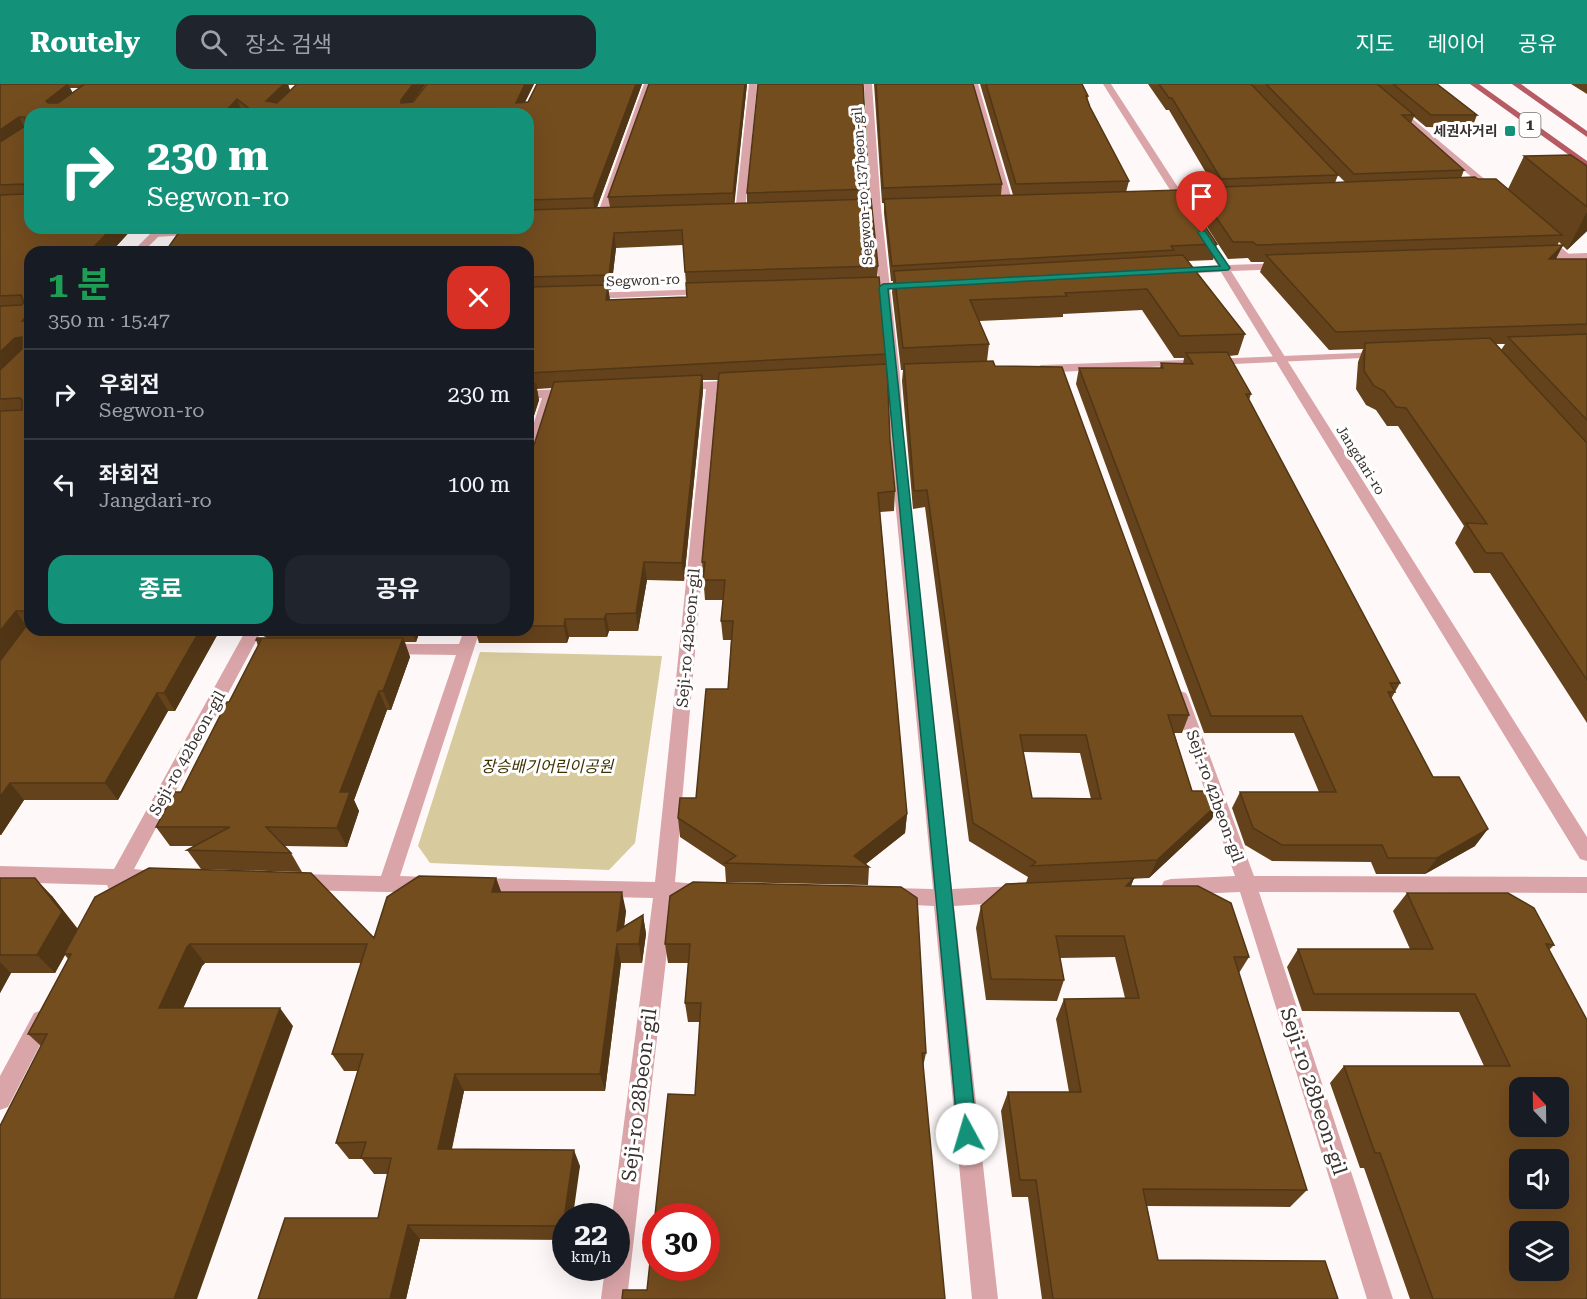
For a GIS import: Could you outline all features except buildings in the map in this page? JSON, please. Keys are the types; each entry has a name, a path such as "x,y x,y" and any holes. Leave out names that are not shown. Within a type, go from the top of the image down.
{"main road":[{"name":"1","path":"1474,84 1587,165"},
{"name":"1","path":"1516,84 1587,135"}],"street":[{"path":"613,217 596,218 648,84"},
{"path":"740,213 753,84"},
{"name":"Segwon-ro 137beon-gil","path":"868,84 883,287 894,376 898,459 985,1299"},
{"path":"975,84 1008,203"},
{"name":"Jangdari-ro","path":"1107,84 1226,268 1587,853"},
{"path":"1366,84 1495,188 1507,203"},
{"path":"1479,188 1495,188"},
{"path":"1156,198 1226,195"},
{"path":"997,203 1020,203"},
{"path":"864,208 887,207"},
{"path":"728,213 751,212"},
{"path":"1532,226 1587,275"},
{"path":"143,246 156,234"},
{"path":"1519,258 1587,256"},
{"path":"1167,272 1296,266"},
{"path":"848,288 930,284"},
{"name":"Segwon-ro","path":"575,297 717,292"},
{"path":"1028,370 1064,374 1281,359 1395,354"},
{"path":"666,387 758,383"},
{"name":"Seji-ro 42beon-gil","path":"664,891 712,385"},
{"path":"534,394 585,392"},
{"path":"534,442 550,393"},
{"name":"Seji-ro 42beon-gil","path":"120,877 252,636"},
{"path":"388,884 470,636"},
{"path":"244,649 267,649"},
{"path":"372,650 465,650"},
{"name":"Seji-ro 42beon-gil","path":"1174,682 1247,884"},
{"path":"0,874 178,878"},
{"path":"109,897 120,877"},
{"path":"283,881 722,892"},
{"name":"Seji-ro 42beon-gil","path":"1153,888 1247,884 1587,885"},
{"name":"Seji-ro 28beon-gil","path":"1247,884 1380,1299"},
{"name":"Seji-ro 28beon-gil","path":"614,1299 664,891"},
{"path":"873,896 942,898 1036,893"},
{"path":"0,1099 55,998"}],"green space":[{"name":"장승배기어린이공원","path":"480,652 662,656 635,843 609,870 430,863 418,846"}],"place":[{"name":"세권사거리","path":"1510,131"}],"route":[{"path":"967,1134 898,459 894,376 883,287 1226,268 1202,233"}]}
